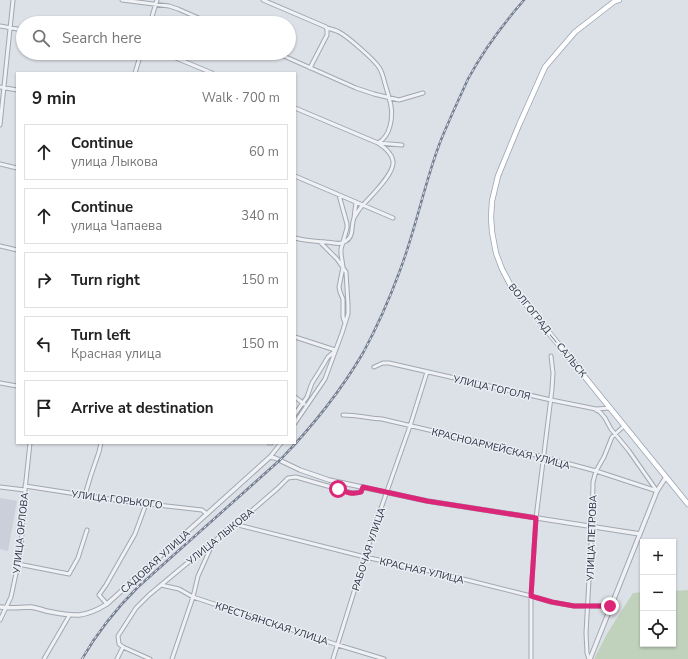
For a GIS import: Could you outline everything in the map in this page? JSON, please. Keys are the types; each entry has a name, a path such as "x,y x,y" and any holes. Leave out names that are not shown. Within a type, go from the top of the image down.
{"main road":[{"name":"ВОЛГОГРАД — САЛЬСК","path":"619,0 575,32 545,67 498,176 492,201 492,232 496,253 511,286 688,504"}],"street":[{"path":"0,125 13,0"},
{"path":"122,0 156,4 178,9 194,16"},
{"path":"152,16 157,0"},
{"path":"263,0 339,32 375,63 381,71 390,98 392,116 385,138 378,143"},
{"path":"0,26 16,29"},
{"path":"310,68 327,35 327,28"},
{"path":"134,72 139,60"},
{"path":"181,60 210,72"},
{"path":"292,60 356,88 390,98 399,100 423,93"},
{"path":"0,87 16,90"},
{"path":"296,108 378,143 390,154 393,166 386,179 363,204 353,220"},
{"path":"378,143 402,145"},
{"path":"0,164 16,168"},
{"path":"296,176 393,218"},
{"path":"339,195 347,224 342,243 341,254 343,267 339,287 343,299 343,317 345,325"},
{"path":"296,238 338,244 350,239 356,202"},
{"path":"296,422 325,379 348,314 346,272 337,259 320,242"},
{"path":"0,246 16,250"},
{"path":"296,337 335,350"},
{"path":"296,413 307,397 312,383 328,357 335,350"},
{"path":"531,659 531,596 536,518 553,382 551,356"},
{"name":"УЛИЦА ГОГОЛЯ","path":"374,367 383,363 389,363 551,400 596,409 610,408"},
{"name":"РАБОЧАЯ УЛИЦА","path":"333,659 365,556 427,372"},
{"path":"0,383 16,386"},
{"path":"296,399 307,406"},
{"path":"596,409 629,451 657,491"},
{"name":"КРАСНОАРМЕЙСКАЯ УЛИЦА","path":"343,415 382,419 544,457 596,471 657,491"},
{"name":"УЛИЦА ПЕТРОВА","path":"589,659 587,656 586,646 593,482 596,471 604,457 612,437 624,426"},
{"name":"УЛИЦА ОРЛОВА","path":"0,620 11,597 18,564 30,444"},
{"path":"85,495 101,444"},
{"name":"САДОВАЯ УЛИЦА","path":"0,607 31,607 69,616 88,614 96,611 108,604 270,457 280,444"},
{"path":"270,457 329,480 427,501 640,534"},
{"name":"УЛИЦА ЛЫКОВА","path":"123,647 119,644 118,636 136,608 148,595 213,543 288,478 296,477 352,493 361,492 363,487"},
{"path":"589,659 657,491 666,477"},
{"name":"УЛИЦА ГОРЬКОГО","path":"0,487 25,488 202,510 207,514"},
{"path":"108,604 99,595 136,534 146,504"},
{"name":"КРАСНАЯ УЛИЦА","path":"234,524 439,573 552,602 574,606 610,606"},
{"path":"18,564 69,574 78,558 87,530"},
{"path":"172,659 193,597 198,576 213,543"},
{"name":"КРЕСТЬЯНСКАЯ УЛИЦА","path":"161,585 179,589 193,597 384,659"},
{"path":"44,659 69,616"},
{"path":"117,659 123,647 150,659"}],"shaded area":[{"path":"0,498 17,501 8,551 0,549"}],"green space":[{"path":"688,590 688,659 594,659 608,632 633,593 640,592 640,647 676,647 676,591"}],"railway":[{"path":"296,443 335,396 363,353 378,323 405,258 440,144 468,79 494,38 524,0"},
{"path":"82,659 114,613 138,587 280,460 295,444"}],"route":[{"path":"338,489 356,493 361,492 363,487 427,501 536,518 531,596 574,606 610,606"}]}
